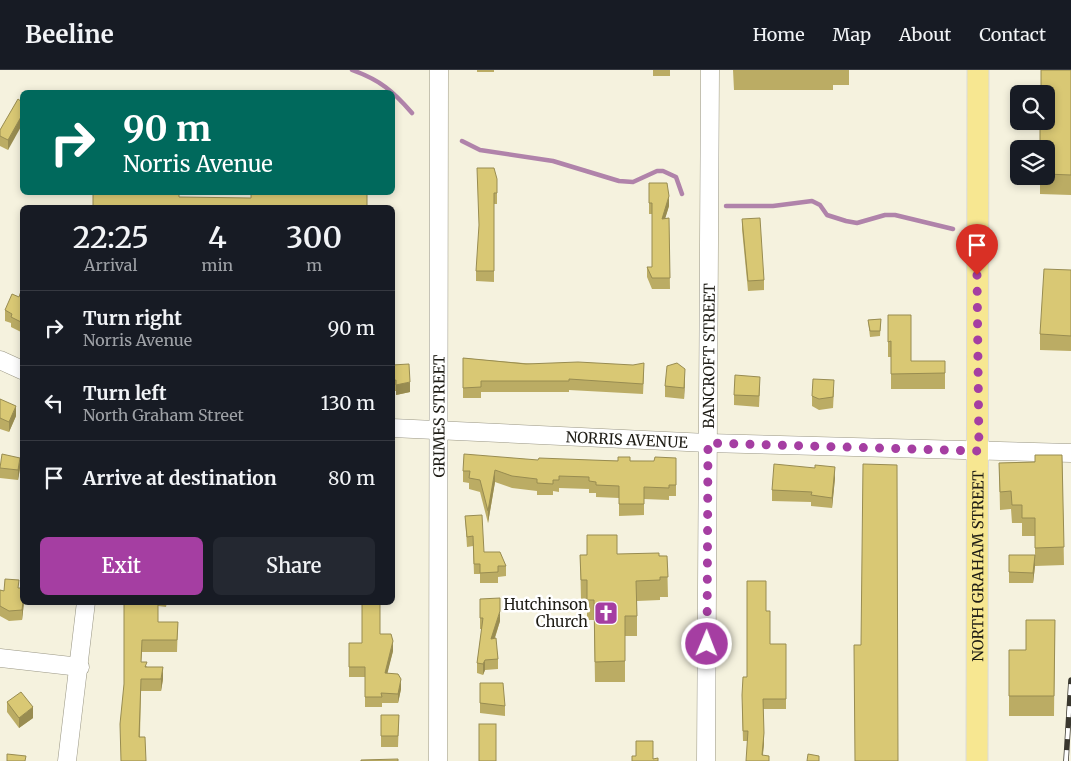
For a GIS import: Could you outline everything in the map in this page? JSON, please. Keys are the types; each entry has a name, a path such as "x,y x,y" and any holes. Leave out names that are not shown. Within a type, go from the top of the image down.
{"main road":[{"name":"NORTH GRAHAM STREET","path":"977,761 979,451 978,70"}],"street":[{"name":"GRIMES STREET","path":"438,761 439,70"},
{"name":"BANCROFT STREET","path":"706,761 710,70"},
{"path":"0,360 20,369"},
{"name":"NORRIS AVENUE","path":"395,428 708,443 1071,453"},
{"path":"68,761 86,605"},
{"path":"0,658 80,667"}],"building":[{"path":"1041,70 1071,70 1071,175 1055,174 1055,140 1040,140 1040,130 1055,130 1055,85 1041,85"},
{"path":"18,99 20,100 20,119 8,140 0,136 0,130"},
{"path":"477,168 494,168 497,179 497,193 494,193 494,271 476,271 479,225"},
{"path":"649,183 667,183 669,196 662,219 669,218 670,278 652,278 647,267 652,267 652,203 649,203"},
{"path":"93,195 179,195 179,197 251,198 251,195 367,195 367,205 93,205"},
{"path":"760,218 764,280 748,281 742,219"},
{"path":"1044,269 1071,270 1071,336 1040,334"},
{"path":"12,294 19,297 20,294 20,322 11,317 12,314 5,310"},
{"path":"888,315 911,315 911,361 945,361 945,373 891,374 891,341 888,342"},
{"path":"881,319 880,331 870,331 868,320"},
{"path":"463,358 526,364 578,362 633,365 644,363 643,384 569,379 569,381 481,381 481,387 463,388"},
{"path":"677,363 685,369 684,388 665,386 667,366"},
{"path":"409,364 410,382 396,385 395,365"},
{"path":"735,375 760,377 759,396 734,395"},
{"path":"813,379 834,380 833,397 819,399 812,396"},
{"path":"0,399 16,406 9,422 0,418"},
{"path":"2,454 20,458 18,470 0,468"},
{"path":"464,454 538,460 539,458 618,461 618,457 630,457 630,461 654,461 655,457 676,458 676,485 669,485 669,488 644,487 644,504 619,504 619,486 596,485 596,482 589,481 589,477 559,476 559,480 553,480 553,484 537,483 537,479 512,476 495,470 488,511 480,480 469,478 470,471 463,471"},
{"path":"1035,455 1062,455 1064,547 1035,548 1035,518 1022,518 1022,505 1012,505 1011,491 1000,492 999,463 1035,462"},
{"path":"774,464 815,468 815,465 835,467 832,498 811,495 812,492 772,490"},
{"path":"863,464 897,465 898,761 855,761 854,645 861,645"},
{"path":"482,515 484,552 500,552 506,566 498,566 498,572 480,573 480,564 474,564 473,536 467,537 465,516"},
{"name":"Hutchinson Church","path":"587,535 617,535 617,554 659,553 659,556 667,556 668,577 660,577 660,580 636,581 637,616 625,616 625,661 595,662 594,600 587,600 587,580 581,580 580,555 587,555"},
{"path":"1009,555 1035,555 1033,573 1009,572"},
{"path":"5,579 19,580 18,588 20,588 20,605 23,605 22,610 9,611 0,606 0,590 4,591"},
{"path":"747,581 766,581 766,611 770,611 770,644 786,644 786,699 763,699 764,733 762,755 769,756 769,761 746,761 748,731 743,731 742,695 743,677 747,677"},
{"path":"500,598 500,611 491,639 496,638 498,659 485,660 483,664 477,663 483,618 480,618 480,599"},
{"path":"124,605 158,605 158,622 178,622 177,640 142,640 141,662 147,662 145,667 163,667 161,679 141,679 139,737 145,737 146,761 121,761 120,724 124,684"},
{"path":"362,605 380,605 380,634 391,634 393,641 385,673 398,674 401,679 398,694 381,693 382,697 365,697 365,667 349,667 349,643 362,643"},
{"path":"1026,620 1055,620 1054,696 1009,696 1009,650 1026,650"},
{"path":"480,683 503,683 505,706 480,703"},
{"path":"21,692 33,707 19,718 7,702"},
{"path":"381,715 399,715 398,736 381,736"},
{"path":"479,724 496,724 496,761 479,761"},
{"path":"636,741 653,741 653,759 658,758 658,761 632,761 632,756 636,756"},
{"path":"7,754 26,756 25,761 7,761"},
{"path":"808,754 819,756 819,761 807,761"},
{"path":"398,759 398,761 361,761 361,760"}],"waterway":[{"path":"352,70 371,78 389,90"},
{"path":"395,95 412,113"},
{"path":"462,141 480,150 553,161 619,181 633,182 657,171 663,171 676,177 682,194"},
{"path":"726,206 773,206 812,201 820,205 827,215 846,221 857,223 885,215 895,215 953,229"}],"railway":[{"path":"1066,761 1071,680"}],"place":[{"name":"Hutchinson Church","path":"606,613"}],"route":[{"path":"707,644 708,443 979,451 977,275"}]}
